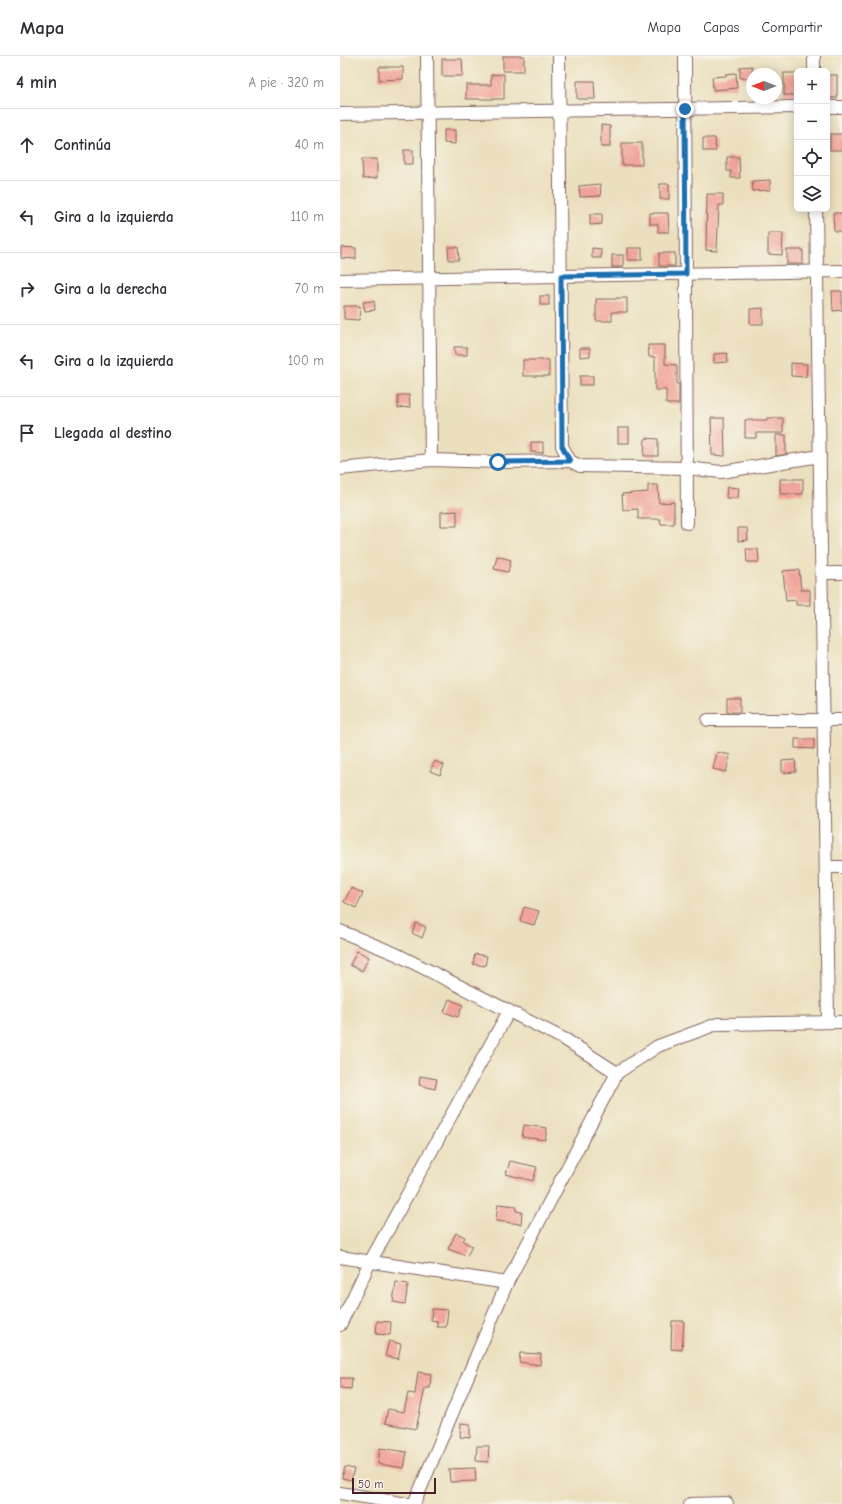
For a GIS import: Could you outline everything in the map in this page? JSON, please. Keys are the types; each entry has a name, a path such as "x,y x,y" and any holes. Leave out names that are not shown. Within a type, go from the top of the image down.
{"street":[{"path":"427,56 431,460"},
{"path":"559,56 562,446 570,461"},
{"path":"685,56 687,523"},
{"path":"814,56 814,68"},
{"path":"340,114 794,107"},
{"path":"830,107 842,107"},
{"path":"816,212 828,1022"},
{"path":"340,280 842,271"},
{"path":"340,469 431,460 498,462 570,461 580,466 687,468 721,472 820,456"},
{"path":"822,573 842,573"},
{"path":"708,720 842,720"},
{"path":"826,867 842,867"},
{"path":"340,931 396,954 566,1040 617,1072"},
{"path":"340,1325 370,1262 509,1011"},
{"path":"414,1504 507,1283 617,1072 658,1046 717,1024 842,1022"},
{"path":"340,1257 507,1283"},
{"path":"340,1493 407,1504"},
{"path":"690,1504 727,1503"}],"building":[{"path":"503,56 524,56 524,71 503,71"},
{"path":"442,59 462,59 463,76 442,76"},
{"path":"752,66 752,68 746,68 746,78 740,78 740,67"},
{"path":"379,67 403,67 403,79 379,80"},
{"path":"736,73 737,88 713,90 712,77 726,76 726,74"},
{"path":"784,73 794,73 794,95 784,95"},
{"path":"504,74 504,99 466,99 466,85 491,85 491,75"},
{"path":"830,75 837,75 837,98 830,98"},
{"path":"577,81 594,81 595,99 577,99"},
{"path":"601,125 610,126 610,147 601,147"},
{"path":"444,130 455,130 455,144 444,143"},
{"path":"830,134 842,134 842,150 830,150"},
{"path":"703,138 715,138 716,151 703,151"},
{"path":"622,143 642,143 642,165 622,165"},
{"path":"404,150 413,150 413,164 404,164"},
{"path":"727,157 739,157 740,178 731,178 731,171 727,171"},
{"path":"362,159 377,159 377,178 363,179"},
{"path":"770,180 770,190 753,191 752,181"},
{"path":"600,184 601,196 580,197 579,186"},
{"path":"660,184 669,184 669,199 660,199"},
{"path":"707,194 723,194 723,205 719,205 717,251 706,250"},
{"path":"650,213 668,213 669,232 658,232 658,224 650,224"},
{"path":"833,213 842,213 842,231 834,231"},
{"path":"590,214 602,214 602,224 590,225"},
{"path":"768,233 783,233 782,255 768,254"},
{"path":"341,247 356,248 356,259 341,258"},
{"path":"448,247 458,247 459,260 449,260"},
{"path":"592,248 601,249 601,258 592,258"},
{"path":"628,248 642,248 642,260 628,260"},
{"path":"787,250 803,250 803,264 787,264"},
{"path":"659,253 675,253 675,266 659,266"},
{"path":"612,255 623,255 623,267 612,267"},
{"path":"832,291 842,291 842,310 833,311"},
{"path":"540,296 549,296 549,305 540,305"},
{"path":"627,298 627,312 612,312 612,321 596,321 596,299"},
{"path":"374,301 375,310 365,311 363,302"},
{"path":"344,306 360,306 359,320 344,319"},
{"path":"763,308 763,324 750,324 750,309"},
{"path":"648,345 665,345 665,364 677,365 679,404 666,404 666,390 655,390 655,357 649,357"},
{"path":"454,347 467,347 467,355 455,355"},
{"path":"580,348 590,348 590,356 580,357"},
{"path":"727,353 728,362 714,363 714,354"},
{"path":"523,360 549,360 549,376 523,376"},
{"path":"791,363 807,364 806,377 791,376"},
{"path":"580,376 593,376 593,385 580,385"},
{"path":"398,395 409,395 410,407 398,408"},
{"path":"711,418 724,418 725,456 712,455"},
{"path":"767,418 783,418 783,433 756,433 756,438 745,438 745,420 767,420"},
{"path":"618,428 629,428 629,443 618,443"},
{"path":"776,435 786,435 786,454 776,456"},
{"path":"645,438 658,439 658,456 644,456"},
{"path":"531,442 543,442 543,453 531,452"},
{"path":"780,479 803,479 803,494 780,494"},
{"path":"648,485 658,485 659,503 674,502 674,524 661,524 660,519 638,519 638,509 623,510 622,494 648,492"},
{"path":"727,487 739,488 738,498 726,498"},
{"path":"457,511 457,526 441,526 441,512"},
{"path":"738,528 747,528 748,540 738,541"},
{"path":"746,549 758,549 759,562 747,562"},
{"path":"497,556 511,560 508,572 494,569"},
{"path":"799,570 801,590 810,590 810,605 796,605 796,600 786,601 783,571"},
{"path":"727,698 740,698 740,712 727,712"},
{"path":"795,739 814,739 814,749 795,748"},
{"path":"717,752 730,755 726,772 713,769"},
{"path":"795,760 796,772 782,773 782,761"},
{"path":"435,761 444,765 440,775 430,771"},
{"path":"351,888 363,893 356,908 344,902"},
{"path":"524,907 539,911 534,925 520,921"},
{"path":"416,923 426,927 422,938 412,933"},
{"path":"357,951 369,957 362,971 350,965"},
{"path":"475,954 487,956 485,966 473,964"},
{"path":"449,999 463,1005 458,1017 444,1012"},
{"path":"420,1076 437,1079 435,1089 419,1085"},
{"path":"524,1125 547,1128 545,1140 522,1137"},
{"path":"510,1161 537,1167 533,1181 506,1174"},
{"path":"498,1204 516,1206 516,1211 522,1212 521,1224 496,1221"},
{"path":"456,1233 465,1237 463,1241 472,1246 467,1256 448,1249"},
{"path":"396,1282 408,1284 405,1304 393,1302"},
{"path":"432,1309 448,1310 446,1327 437,1327 437,1321 431,1320"},
{"path":"377,1321 391,1322 390,1335 376,1334"},
{"path":"672,1321 684,1321 682,1350 671,1349"},
{"path":"389,1341 401,1344 398,1359 385,1356"},
{"path":"520,1353 541,1354 540,1365 519,1362"},
{"path":"418,1372 431,1374 430,1388 425,1388 416,1429 385,1423 388,1409 404,1412 408,1393 415,1394"},
{"path":"340,1378 352,1378 351,1389 340,1388"},
{"path":"461,1423 470,1424 470,1438 460,1437"},
{"path":"477,1446 489,1446 488,1462 476,1461"},
{"path":"380,1448 407,1452 404,1468 378,1464"},
{"path":"345,1467 354,1469 351,1480 342,1478"},
{"path":"475,1468 476,1481 450,1482 449,1469"}],"route":[{"path":"498,462 570,461 562,446 561,276 686,274 685,109"}]}
